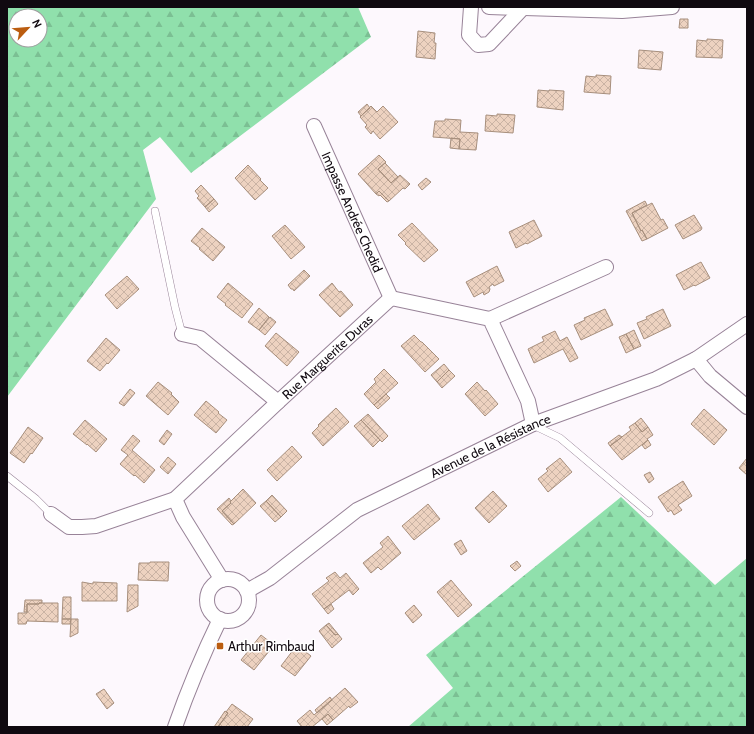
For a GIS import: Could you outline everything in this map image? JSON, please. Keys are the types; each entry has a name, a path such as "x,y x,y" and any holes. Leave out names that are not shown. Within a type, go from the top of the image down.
{"street":[{"path":"472,7 469,35 478,45 489,44 522,9"},
{"path":"489,7 622,11 672,7"},
{"name":"Impasse Andrée Chedid","path":"314,126 390,298"},
{"path":"390,298 490,319 606,267"},
{"name":"Rue Marguerite Duras","path":"175,499 390,298"},
{"path":"490,319 528,401 533,424"},
{"name":"Avenue de la Résistance","path":"247,591 270,578 357,510 533,424 656,379 696,359 747,324"},
{"path":"182,334 200,338 278,402"},
{"path":"696,359 710,376 747,407"},
{"path":"51,514 68,527 96,526 175,499 183,517 222,580"},
{"path":"234,579 244,586 247,591 249,604 247,609 238,618 226,620 220,618 215,615 208,605 209,593 212,587 222,580 234,579"},
{"path":"175,727 192,681 220,618"}],"lane":[{"path":"155,211 174,308 182,334"},
{"path":"533,424 560,438 649,513"},
{"path":"7,476 36,499 51,514"}],"green space":[{"path":"7,7 358,7 371,37 191,173 160,137 143,150 156,199 7,397"},
{"path":"621,497 715,585 747,558 747,727 408,727 453,688 426,655"}],"building":[{"path":"680,19 688,19 688,28 679,28"},
{"path":"418,31 435,33 435,59 416,57"},
{"path":"707,39 723,40 722,58 696,57 697,40 707,41"},
{"path":"639,50 663,52 661,70 638,68"},
{"path":"596,75 611,76 610,94 584,92 586,76 596,77"},
{"path":"538,90 564,91 563,110 537,107"},
{"path":"367,104 370,108 361,116 358,112"},
{"path":"371,106 377,112 383,106 398,122 380,139 373,131 371,134 365,127 367,125 360,117"},
{"path":"497,114 515,115 513,133 485,131 486,115 497,116"},
{"path":"445,119 461,120 460,132 478,133 476,150 459,149 460,139 433,137 435,121 445,121"},
{"path":"451,138 460,139 459,149 450,148"},
{"path":"379,155 386,162 378,169 391,183 400,175 410,184 405,189 403,188 389,201 379,191 376,194 358,174"},
{"path":"385,163 398,177 391,183 378,169"},
{"path":"248,165 268,188 255,200 235,178"},
{"path":"426,178 431,182 422,190 418,185"},
{"path":"201,185 214,199 205,207 197,198 199,196 195,191"},
{"path":"379,191 389,201 387,202 380,195 379,196 376,194"},
{"path":"214,199 218,204 209,212 205,207"},
{"path":"645,201 647,205 632,213 647,239 642,241 626,211"},
{"path":"652,203 661,220 663,219 668,228 647,239 632,213"},
{"path":"694,215 702,228 701,230 683,239 675,225"},
{"path":"534,220 542,236 516,248 509,232"},
{"path":"412,223 438,250 424,262 405,244 406,243 398,235"},
{"path":"285,225 305,247 291,259 272,236"},
{"path":"202,228 225,247 213,261 191,241"},
{"path":"701,262 710,278 684,290 676,275"},
{"path":"497,266 504,281 494,286 493,284 489,287 489,292 484,295 483,292 474,297 466,282"},
{"path":"304,270 310,276 294,291 288,285"},
{"path":"127,276 139,289 117,309 105,295"},
{"path":"228,283 253,304 242,318 217,297"},
{"path":"332,283 353,305 340,317 319,295"},
{"path":"259,308 269,317 259,330 248,322"},
{"path":"605,309 613,325 581,340 574,325 585,320 584,318"},
{"path":"663,309 671,326 644,339 637,323 647,319 646,317"},
{"path":"270,317 276,322 265,335 259,330"},
{"path":"634,330 641,346 634,349 626,334"},
{"path":"555,331 560,341 567,337 578,358 570,362 563,349 534,363 528,349 544,341 542,337"},
{"path":"276,333 299,352 287,366 265,346"},
{"path":"626,334 634,349 626,353 619,337"},
{"path":"414,335 439,359 425,372 401,346"},
{"path":"106,338 120,350 100,371 87,361"},
{"path":"444,364 449,370 437,382 431,375"},
{"path":"384,369 398,383 374,405 364,394 376,382 374,379"},
{"path":"449,370 455,376 442,388 437,382"},
{"path":"158,382 172,393 171,394 179,402 168,415 146,396"},
{"path":"477,382 498,404 485,416 465,394"},
{"path":"130,389 135,393 124,406 119,403"},
{"path":"386,394 390,398 378,409 374,405"},
{"path":"206,401 227,420 216,433 194,415"},
{"path":"336,408 349,422 323,446 312,433 319,426 318,425"},
{"path":"704,409 727,430 714,445 691,424"},
{"path":"368,414 388,436 382,442 361,420"},
{"path":"641,418 648,427 642,432 635,423"},
{"path":"85,420 107,439 96,452 73,434"},
{"path":"361,420 380,440 373,447 354,426"},
{"path":"635,423 642,432 648,427 653,435 622,460 610,446 631,430 629,427"},
{"path":"28,427 43,438 24,463 10,453"},
{"path":"167,430 172,434 164,445 159,441"},
{"path":"133,435 140,441 132,450 155,470 144,483 120,464 128,455 121,450"},
{"path":"619,435 622,437 610,446 608,443"},
{"path":"648,440 651,445 645,449 642,445"},
{"path":"292,446 302,457 277,481 267,470"},
{"path":"168,457 176,464 168,474 160,467"},
{"path":"560,458 572,472 548,492 538,479 548,471 546,469"},
{"path":"747,458 747,475 739,468"},
{"path":"650,472 654,479 649,483 644,475"},
{"path":"683,481 692,496 678,505 682,510 674,515 671,510 668,512 658,497"},
{"path":"243,489 256,503 234,524 222,511"},
{"path":"493,491 507,506 489,523 475,508"},
{"path":"272,495 287,511 281,517 266,501"},
{"path":"229,498 231,503 222,511 234,524 232,525 217,509"},
{"path":"266,501 281,517 275,522 260,506"},
{"path":"428,504 440,519 414,540 402,526"},
{"path":"388,536 401,553 381,570 378,567 371,573 363,563 383,547 380,543"},
{"path":"461,540 467,551 461,555 454,544"},
{"path":"517,561 521,566 515,571 510,566"},
{"path":"169,562 168,581 138,580 139,563"},
{"path":"335,572 340,578 346,573 359,589 353,595 349,590 324,609 312,594 329,581 326,578"},
{"path":"451,580 472,605 458,617 437,592"},
{"path":"82,582 93,584 93,582 117,583 117,601 82,601"},
{"path":"128,585 138,585 138,606 127,612"},
{"path":"63,597 71,597 71,619 62,619"},
{"path":"25,600 42,600 42,603 27,604 27,612 24,612"},
{"path":"58,603 58,622 27,621 26,624 18,624 18,613 27,613 27,604"},
{"path":"331,604 334,609 328,614 324,609"},
{"path":"414,605 422,615 413,623 405,613"},
{"path":"62,619 71,619 70,624 62,624"},
{"path":"71,619 78,619 78,633 70,637"},
{"path":"329,623 338,634 335,635 326,625"},
{"path":"326,625 335,635 338,634 342,639 332,648 319,631"},
{"path":"261,635 274,645 254,670 241,660"},
{"path":"297,645 311,656 295,676 281,666"},
{"path":"345,688 358,702 350,708 349,706 333,720 328,714 312,727 302,727 297,721 310,710 314,715"},
{"path":"104,689 114,703 107,709 96,694"},
{"path":"330,697 332,700 317,713 315,710"},
{"path":"232,704 253,719 247,727 218,727 228,713 226,712"},
{"path":"225,711 228,713 218,727 214,727"},
{"path":"328,714 333,720 327,725 322,719"}],"place":[{"name":"Arthur Rimbaud","path":"220,646"}]}
